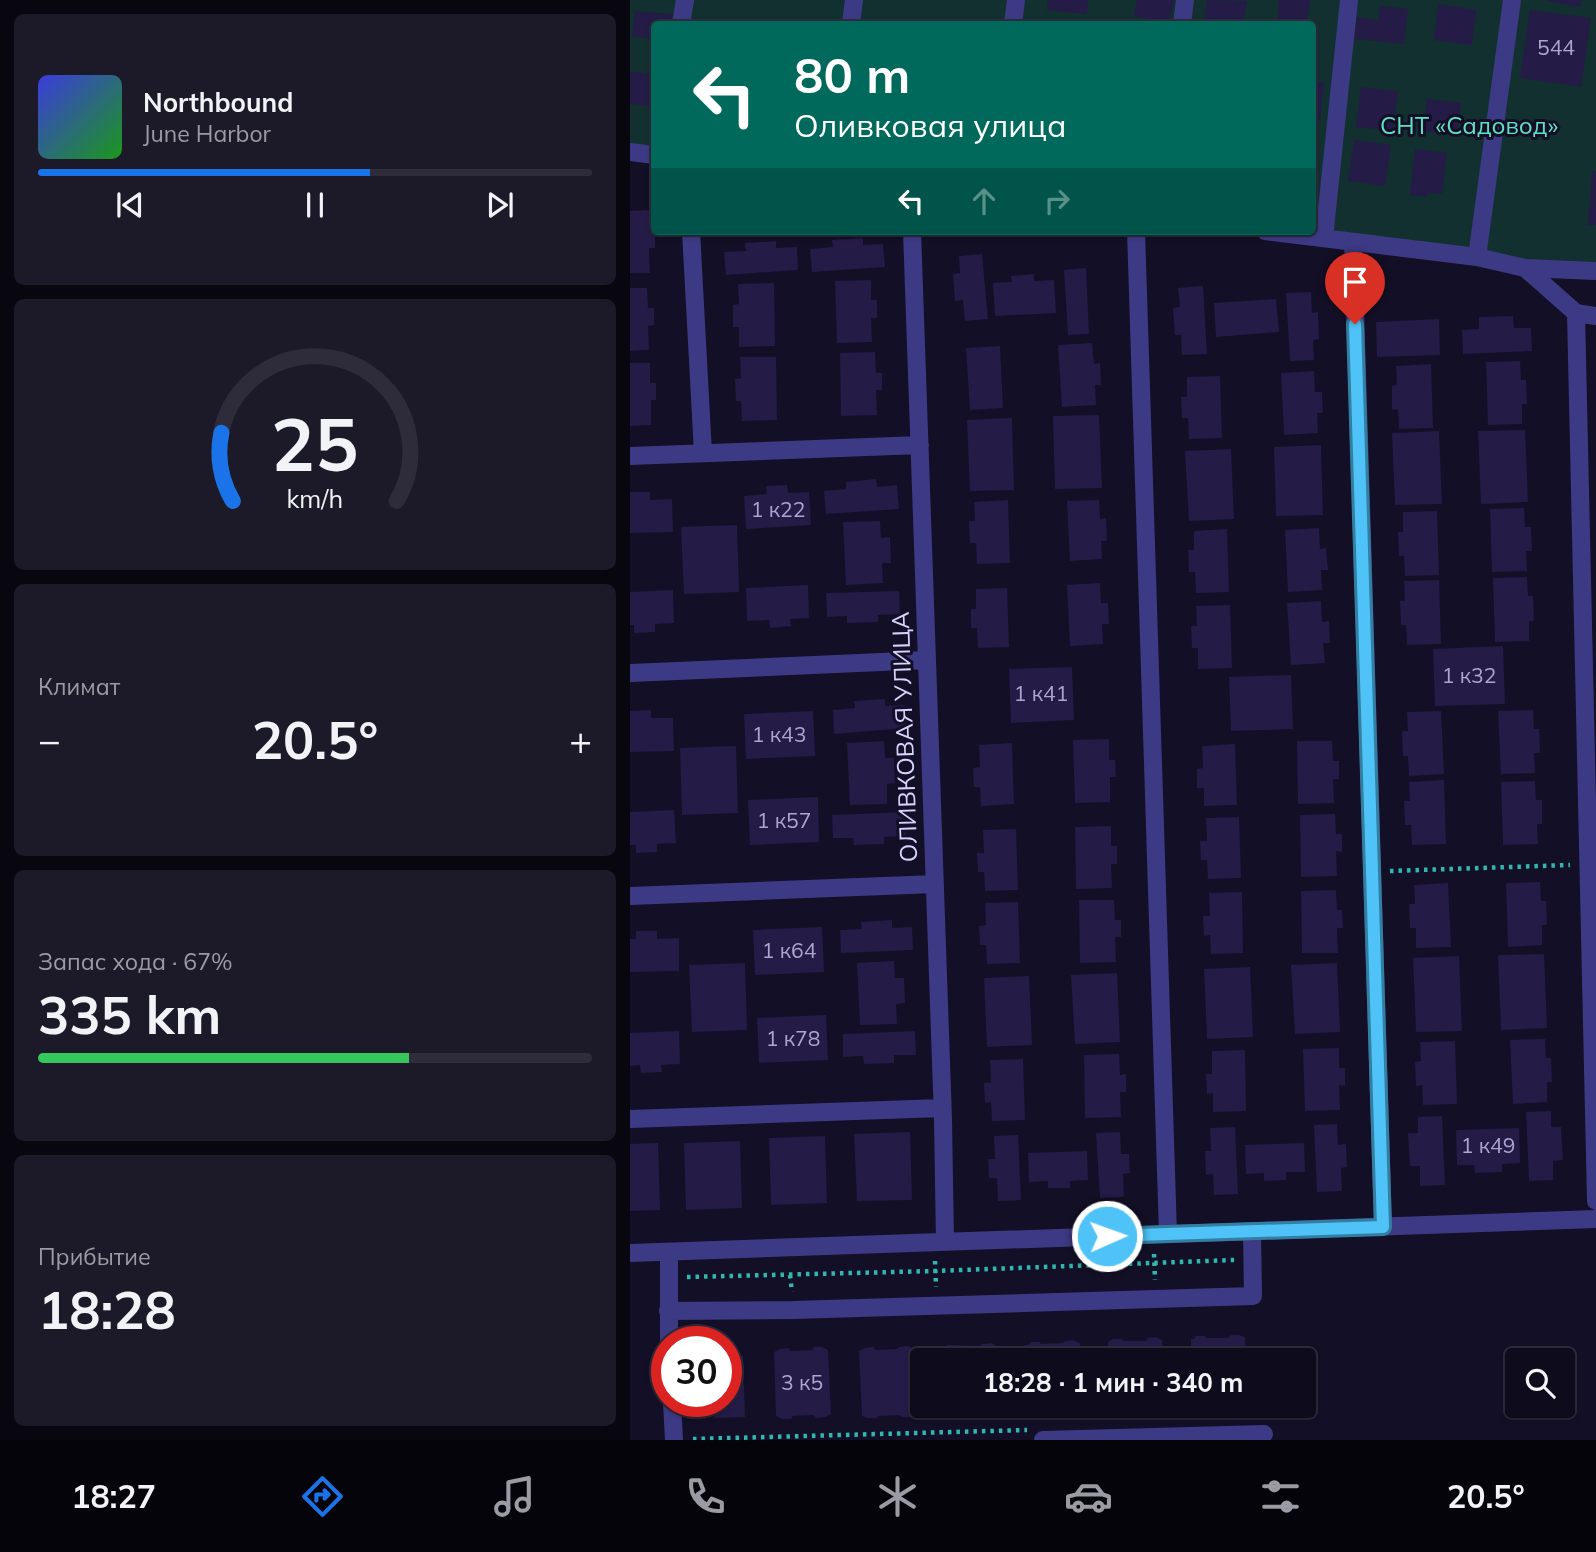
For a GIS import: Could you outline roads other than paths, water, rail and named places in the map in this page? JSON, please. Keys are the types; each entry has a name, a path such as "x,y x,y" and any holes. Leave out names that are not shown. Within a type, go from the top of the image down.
{"street":[{"path":"682,21 685,0"},
{"path":"851,21 854,0"},
{"path":"1013,21 1016,0"},
{"path":"1182,21 1185,0"},
{"path":"1324,238 1349,0"},
{"path":"1477,257 1512,0"},
{"path":"630,152 651,155"},
{"path":"691,235 703,453"},
{"name":"ОЛИВКОВАЯ УЛИЦА","path":"912,235 945,1242"},
{"path":"1136,235 1168,1234"},
{"path":"1299,235 1477,257 1525,268 1596,271"},
{"path":"1353,242 1383,1227"},
{"path":"1525,268 1576,313 1596,316"},
{"path":"1576,313 1596,1201"},
{"path":"630,456 920,445"},
{"path":"630,673 927,660"},
{"path":"630,896 935,884"},
{"path":"630,1119 942,1108"},
{"path":"630,1253 1596,1219"},
{"path":"668,1311 793,1310 1253,1296 1252,1231"},
{"path":"668,1326 669,1252"},
{"path":"675,1417 680,1439"},
{"path":"1036,1435 1264,1434"}],"park label":[{"name":"СНТ «Садовод»","path":"1469,126"}]}
